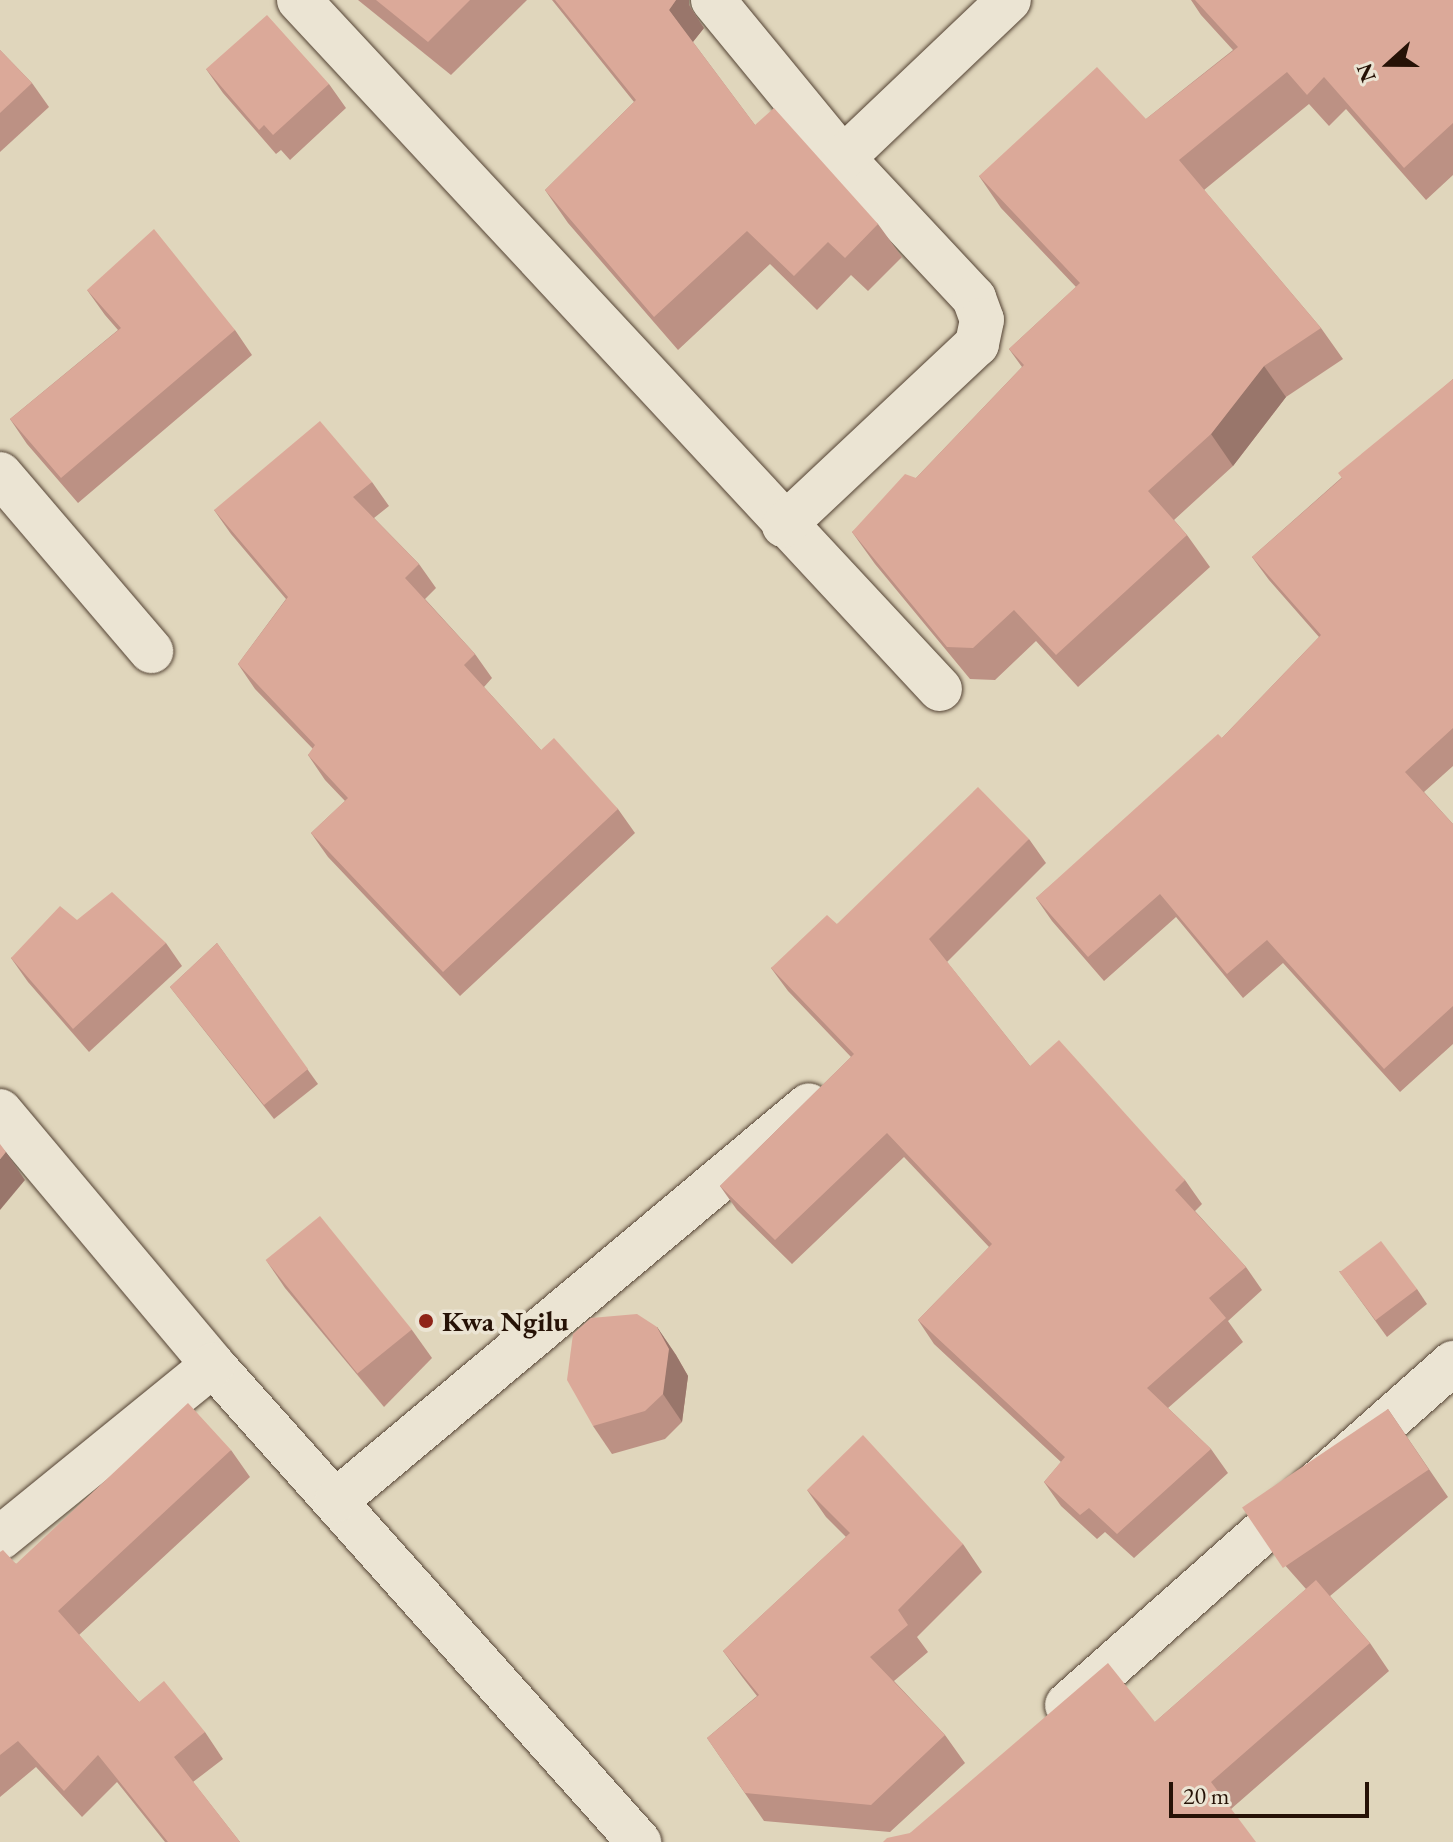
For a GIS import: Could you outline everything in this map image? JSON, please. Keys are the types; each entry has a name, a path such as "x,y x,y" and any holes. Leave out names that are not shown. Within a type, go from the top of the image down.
{"street":[{"path":"299,0 784,525 940,689"},
{"path":"713,0 843,158 974,298 982,320 977,344 784,525"},
{"path":"843,158 1009,0"},
{"path":"0,474 151,651"},
{"path":"337,1500 809,1105"},
{"path":"0,1111 213,1365 337,1500 639,1842"},
{"path":"1030,1738 1453,1363"},
{"path":"0,1538 213,1365"}],"building":[{"path":"376,0 470,0 428,42"},
{"path":"555,0 676,0 669,10 755,125 774,108 878,224 845,258 828,242 794,276 747,231 654,317 545,190 636,100"},
{"path":"1195,0 1453,0 1453,123 1404,168 1324,77 1307,95 1287,72 1179,160 1321,328 1264,366 1211,434 1148,491 1187,535 1056,655 1014,610 973,648 947,647 852,532 905,474 916,478 1024,365 1009,349 1080,283 979,176 1097,67 1146,119 1238,47"},
{"path":"267,15 329,84 273,135 264,125 259,130 206,69"},
{"path":"0,50 32,83 0,113"},
{"path":"154,229 235,330 61,478 10,419 121,328 87,290"},
{"path":"1453,379 1453,728 1405,772 1453,824 1453,1006 1384,1069 1267,940 1227,974 1160,894 1088,957 1036,898 1218,734 1222,738 1321,635 1252,557 1342,478 1338,473"},
{"path":"320,421 372,482 353,497 419,564 405,578 475,654 464,665 541,750 554,738 618,809 443,972 311,833 348,798 308,755 315,745 238,664 288,597 214,510"},
{"path":"978,787 1029,839 929,939 1030,1066 1059,1040 1185,1180 1175,1190 1246,1267 1209,1298 1226,1318 1147,1388 1211,1449 1117,1534 1089,1508 1080,1515 1044,1482 1065,1457 918,1320 992,1244 887,1133 775,1240 720,1186 854,1054 771,968 827,915 837,924"},
{"path":"112,892 166,943 73,1029 11,958 60,906 77,920"},
{"path":"217,943 308,1069 264,1105 170,987"},
{"path":"0,1144 6,1152 0,1159"},
{"path":"320,1216 412,1329 357,1374 266,1260"},
{"path":"1381,1241 1417,1289 1376,1320 1339,1272"},
{"path":"637,1314 657,1327 669,1349 663,1394 645,1411 593,1426 567,1380 573,1334 591,1318"},
{"path":"188,1403 231,1450 58,1611 139,1702 164,1681 205,1732 174,1757 240,1842 168,1842 98,1755 64,1791 18,1741 0,1755 0,1552 3,1550 16,1564"},
{"path":"1388,1409 1429,1470 1283,1568 1242,1507"},
{"path":"863,1435 963,1544 898,1610 908,1625 870,1657 945,1735 871,1805 745,1793 707,1738 759,1695 723,1651 850,1533 807,1490"},
{"path":"1316,1580 1370,1643 1211,1782 1256,1842 883,1842 887,1838 910,1833 1108,1663 1155,1722"}],"place":[{"name":"Kwa Ngilu","path":"426,1321"}]}
